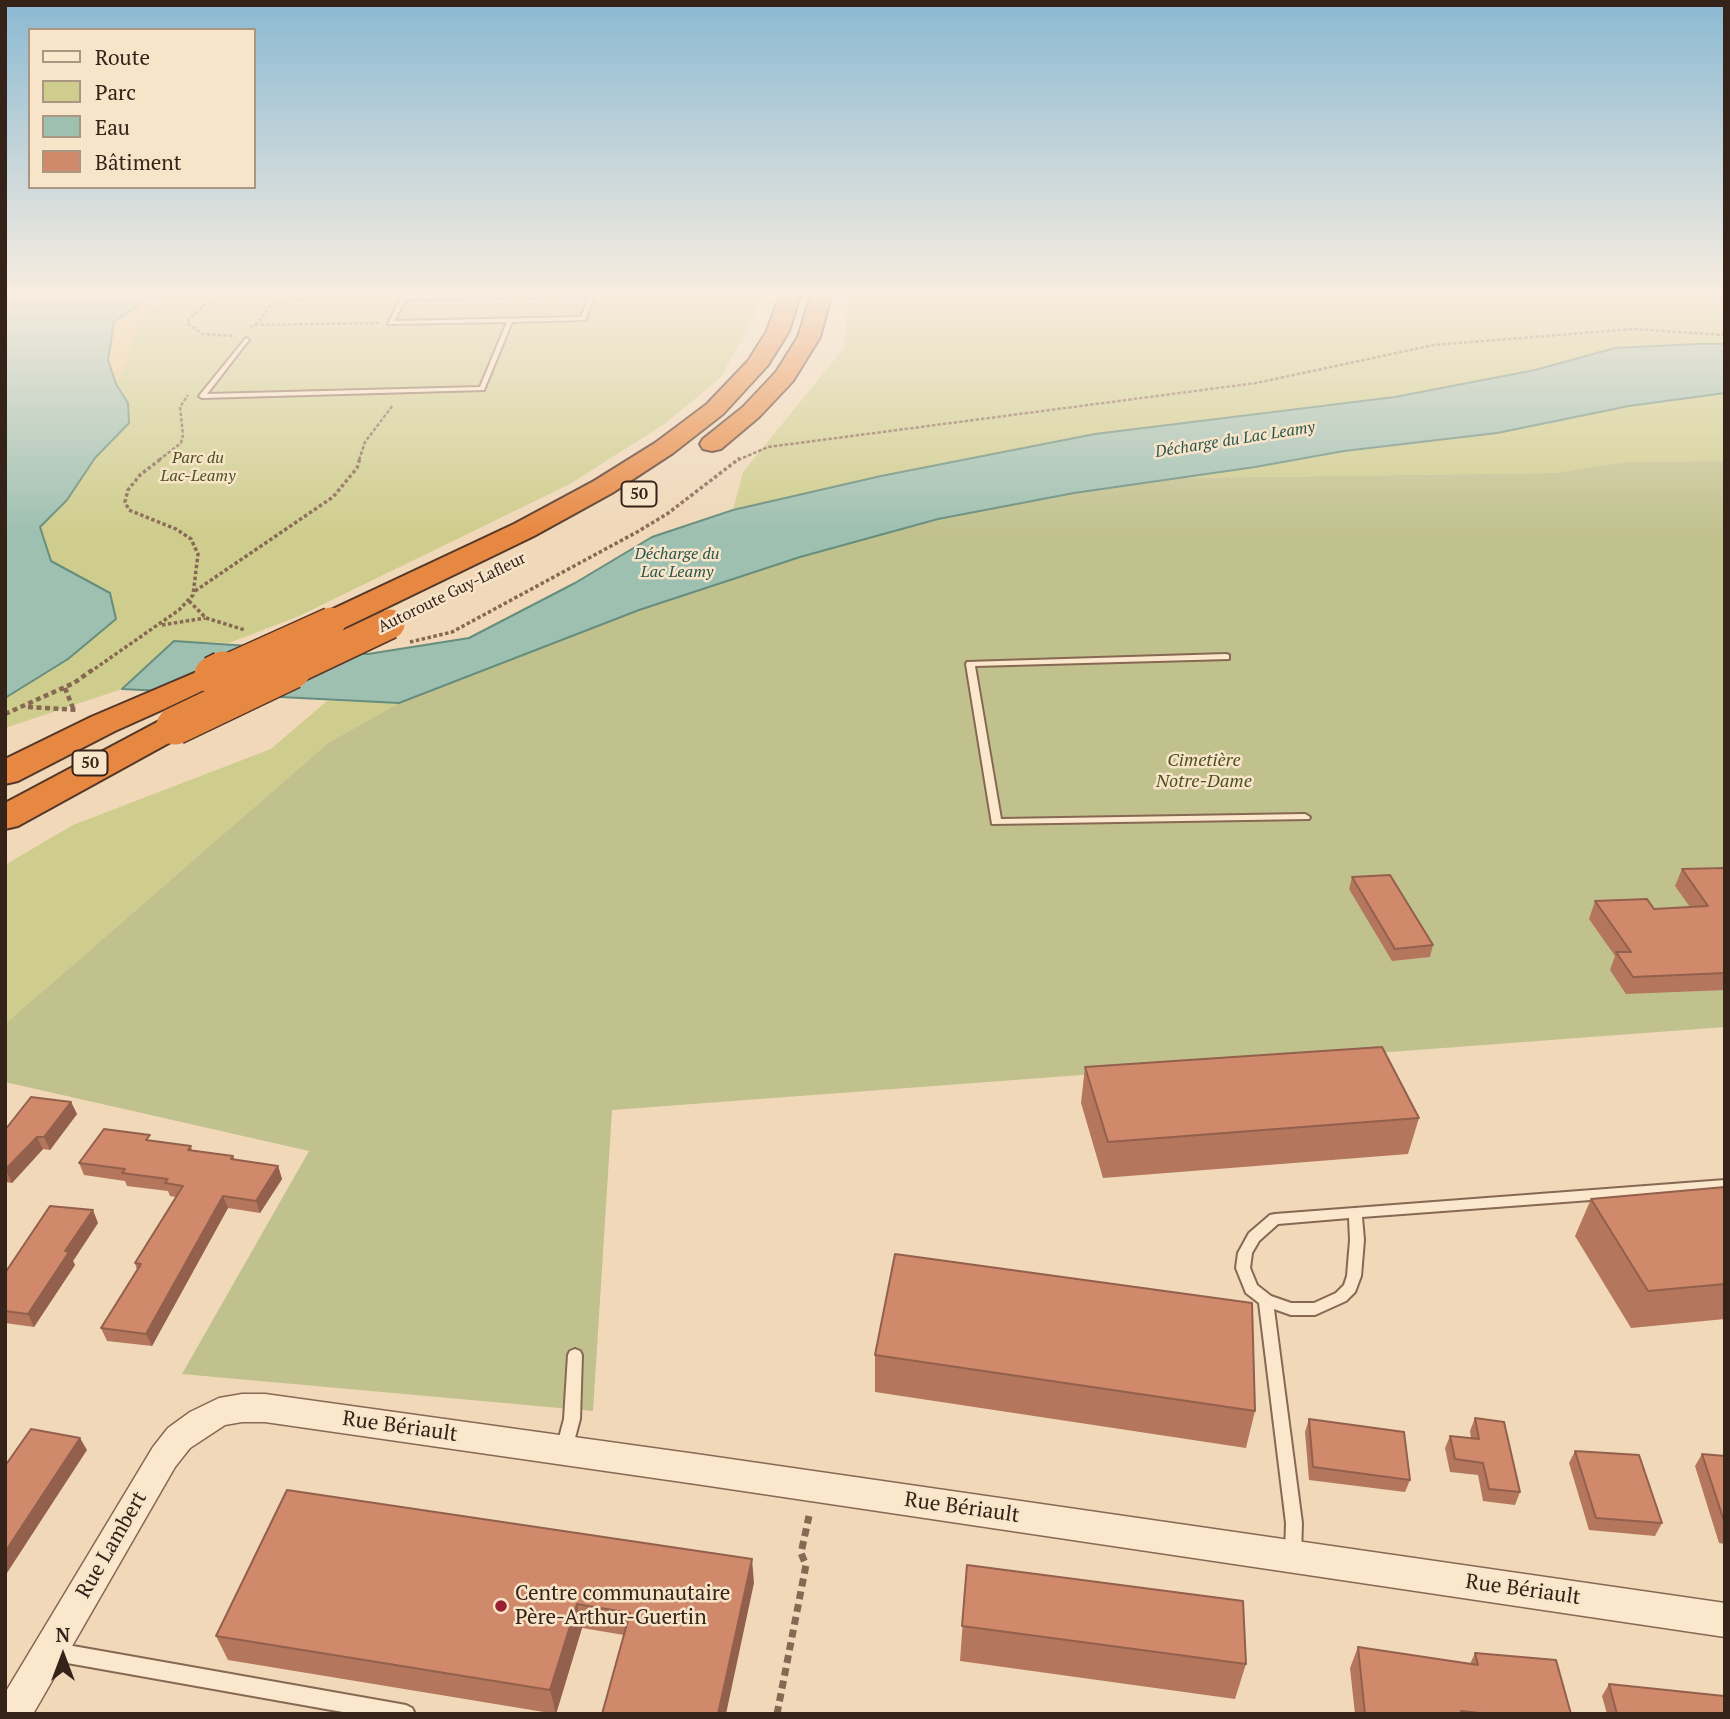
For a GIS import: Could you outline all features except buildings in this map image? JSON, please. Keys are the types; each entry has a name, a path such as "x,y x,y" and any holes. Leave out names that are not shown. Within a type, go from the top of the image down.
{"highway":[{"name":"Autoroute Guy-Lafleur","path":"5,773 103,724 331,622 557,513 664,448 706,416 751,372"},
{"path":"689,461 743,419 787,372"},
{"name":"Autoroute Guy-Lafleur","path":"518,561 631,499"},
{"name":"Autoroute Guy-Lafleur","path":"5,801 402,626"},
{"path":"5,756 103,724"},
{"path":"5,818 175,726"}],"street":[{"name":"Rue Bériault","path":"201,1422 219,1412 265,1408 1725,1620"},
{"name":"Rue Lambert","path":"14,1703 50,1651 164,1457 179,1438 201,1422"}],"lane":[{"path":"221,372 202,396 482,389 489,372"},
{"path":"1226,657 970,664 996,822 1305,817"},
{"path":"1355,1212 1357,1240 1354,1276 1350,1288 1341,1297 1315,1309 1291,1309 1266,1300 1251,1289 1242,1268 1245,1253 1263,1227 1275,1219 1355,1212 1725,1185"},
{"path":"1266,1300 1294,1523 1293,1557"},
{"path":"563,1451 572,1419 575,1355"},
{"path":"50,1651 406,1714"}],"path":[{"path":"402,626 433,638 462,627 648,526 741,457 768,447 1132,401 1306,372"},
{"path":"191,391 180,407 183,435 181,443 140,475 124,498 129,510 176,529 191,539 198,554 195,591"},
{"path":"5,714 65,688 158,625 189,601 195,591 300,523 333,497 357,468 365,442 401,391"},
{"path":"189,601 206,618"},
{"path":"158,625 206,618 251,632"},
{"path":"23,707 74,709 65,688"},
{"path":"777,1714 806,1565 801,1553 809,1516"}],"green space":[{"name":"Parc du Lac-Leamy","path":"5,372 724,372 666,423 570,484 299,616 229,643 174,641 122,689 5,728"},
{"path":"824,372 1523,372 1395,397 1095,434 892,474 733,510 743,472"},
{"path":"1725,393 1725,461 1625,462 1554,473 1179,478 1344,451 1497,433 1629,406"},
{"name":"Cimetière Notre-Dame","path":"1725,461 1725,1027 612,1110 593,1411 182,1374 309,1151 5,1082 5,1024 328,743 399,703 639,610 800,557 938,519 1074,493 1179,478 1554,473 1625,462"},
{"path":"327,701 399,703 328,743 5,1024 5,865 73,825 271,749"}],"sand":[{"path":"112,372 122,372 116,384"}],"water":[{"path":"5,372 112,372 128,403 129,423 95,458 67,500 40,527 51,561 110,593 116,619 68,659 5,698"},
{"name":"Décharge du Lac Leamy","path":"1523,372 1725,372 1725,393 1629,406 1497,433 1344,451 1255,467 1074,493 938,519 800,557 639,610 399,703 122,689 174,641 368,654 469,638 575,583 652,537 733,510 881,476 1095,434 1395,397"}],"place":[{"name":"Centre communautaire Père-Arthur-Guertin","path":"501,1606"}]}
